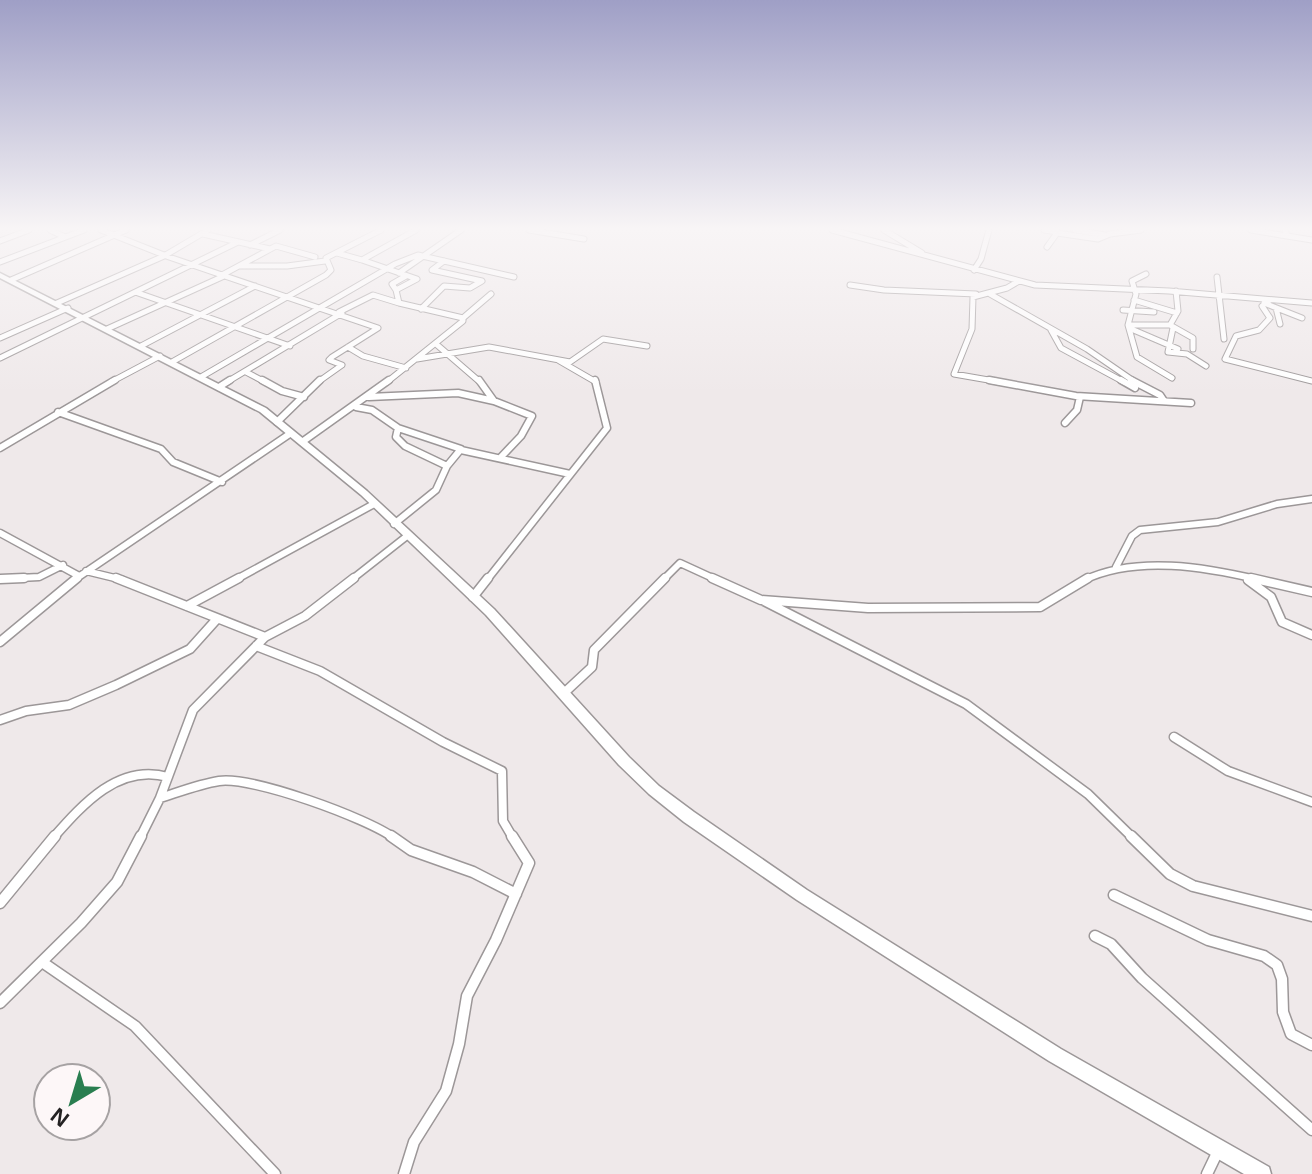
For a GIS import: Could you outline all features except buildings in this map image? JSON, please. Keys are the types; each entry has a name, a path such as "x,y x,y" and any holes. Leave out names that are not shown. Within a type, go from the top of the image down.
{"main road":[{"path":"15,285 85,316 255,405 297,437 473,597 654,790 733,850 1055,1055 1262,1174"}],"street":[{"path":"0,338 105,285"},
{"path":"0,358 155,285"},
{"path":"107,329 205,285"},
{"path":"251,285 340,312 378,328 329,360 342,365 277,422"},
{"path":"0,448 58,412 235,327 308,285"},
{"path":"201,377 360,285"},
{"path":"393,285 399,303"},
{"path":"396,290 406,285"},
{"path":"421,309 444,286 470,288 476,285"},
{"path":"850,285 884,290 990,294 1014,285"},
{"path":"1063,285 1312,303"},
{"path":"1133,285 1130,339 1139,359 1172,378"},
{"path":"1219,285 1224,339"},
{"path":"141,346 255,286"},
{"path":"1176,291 1177,313 1168,352 1187,354 1206,366"},
{"path":"138,293 290,346"},
{"path":"0,642 83,573 222,482 297,437 356,407 436,344 491,294"},
{"path":"976,294 973,297 972,329 954,374 1080,397 1191,403"},
{"path":"990,294 1155,392 1164,401"},
{"path":"219,387 373,295 463,318"},
{"path":"1134,300 1159,310"},
{"path":"1269,301 1276,308 1302,318"},
{"path":"1269,301 1270,318 1259,330 1236,336 1225,360 1312,381"},
{"path":"1276,308 1280,324"},
{"path":"1123,310 1177,313"},
{"path":"1129,326 1172,327 1193,338 1193,349"},
{"path":"1129,326 1178,349"},
{"path":"1051,330 1056,344 1068,352 1139,390 1155,392"},
{"path":"417,359 489,347 573,362 603,339 647,346"},
{"path":"436,344 474,374 494,401"},
{"path":"348,347 363,356 406,368"},
{"path":"473,597 605,433 606,419 595,380 558,360"},
{"path":"246,372 282,391 304,397"},
{"path":"369,397 458,393 494,401 532,417 521,436 501,457"},
{"path":"1065,423 1077,410 1080,397"},
{"path":"356,407 372,410 398,428 461,450 570,474"},
{"path":"58,412 161,449 173,462 222,482"},
{"path":"398,428 396,437 402,444 447,466"},
{"path":"394,524 436,490 447,466 461,450"},
{"path":"1116,567 1132,536 1140,530 1218,522 1277,504 1312,499"},
{"path":"187,606 374,504"},
{"path":"0,533 83,573 127,580 216,620 265,637"},
{"path":"0,1003 117,882 160,798 193,710 265,637 305,616 407,536"},
{"path":"564,693 592,667 594,650 680,563 763,600 966,704 1088,794 1180,880 1312,916"},
{"path":"0,579 39,577 63,565"},
{"path":"763,600 868,608 1040,607 1087,578 1116,567 1214,569 1312,592"},
{"path":"1240,578 1252,581 1270,595 1279,606 1285,624 1312,635"},
{"path":"0,720 26,711 69,705 116,685 190,649 216,620"},
{"path":"256,646 320,671 443,742 502,771 503,821 529,863 467,996 459,1044 446,1091 414,1142 404,1174"},
{"path":"1174,737 1228,771 1312,802"},
{"path":"0,903 43,849 100,792 136,773 168,777"},
{"path":"160,798 222,780 265,787 376,825 411,850 473,872 516,894"},
{"path":"1114,895 1208,940 1264,956 1277,965 1282,979 1283,1012 1291,1034 1312,1045"},
{"path":"1095,936 1097,934 1110,943 1158,994 1200,1028 1267,1095 1312,1130"},
{"path":"42,962 135,1026 275,1174"},
{"path":"1207,1174 1218,1149"}]}
